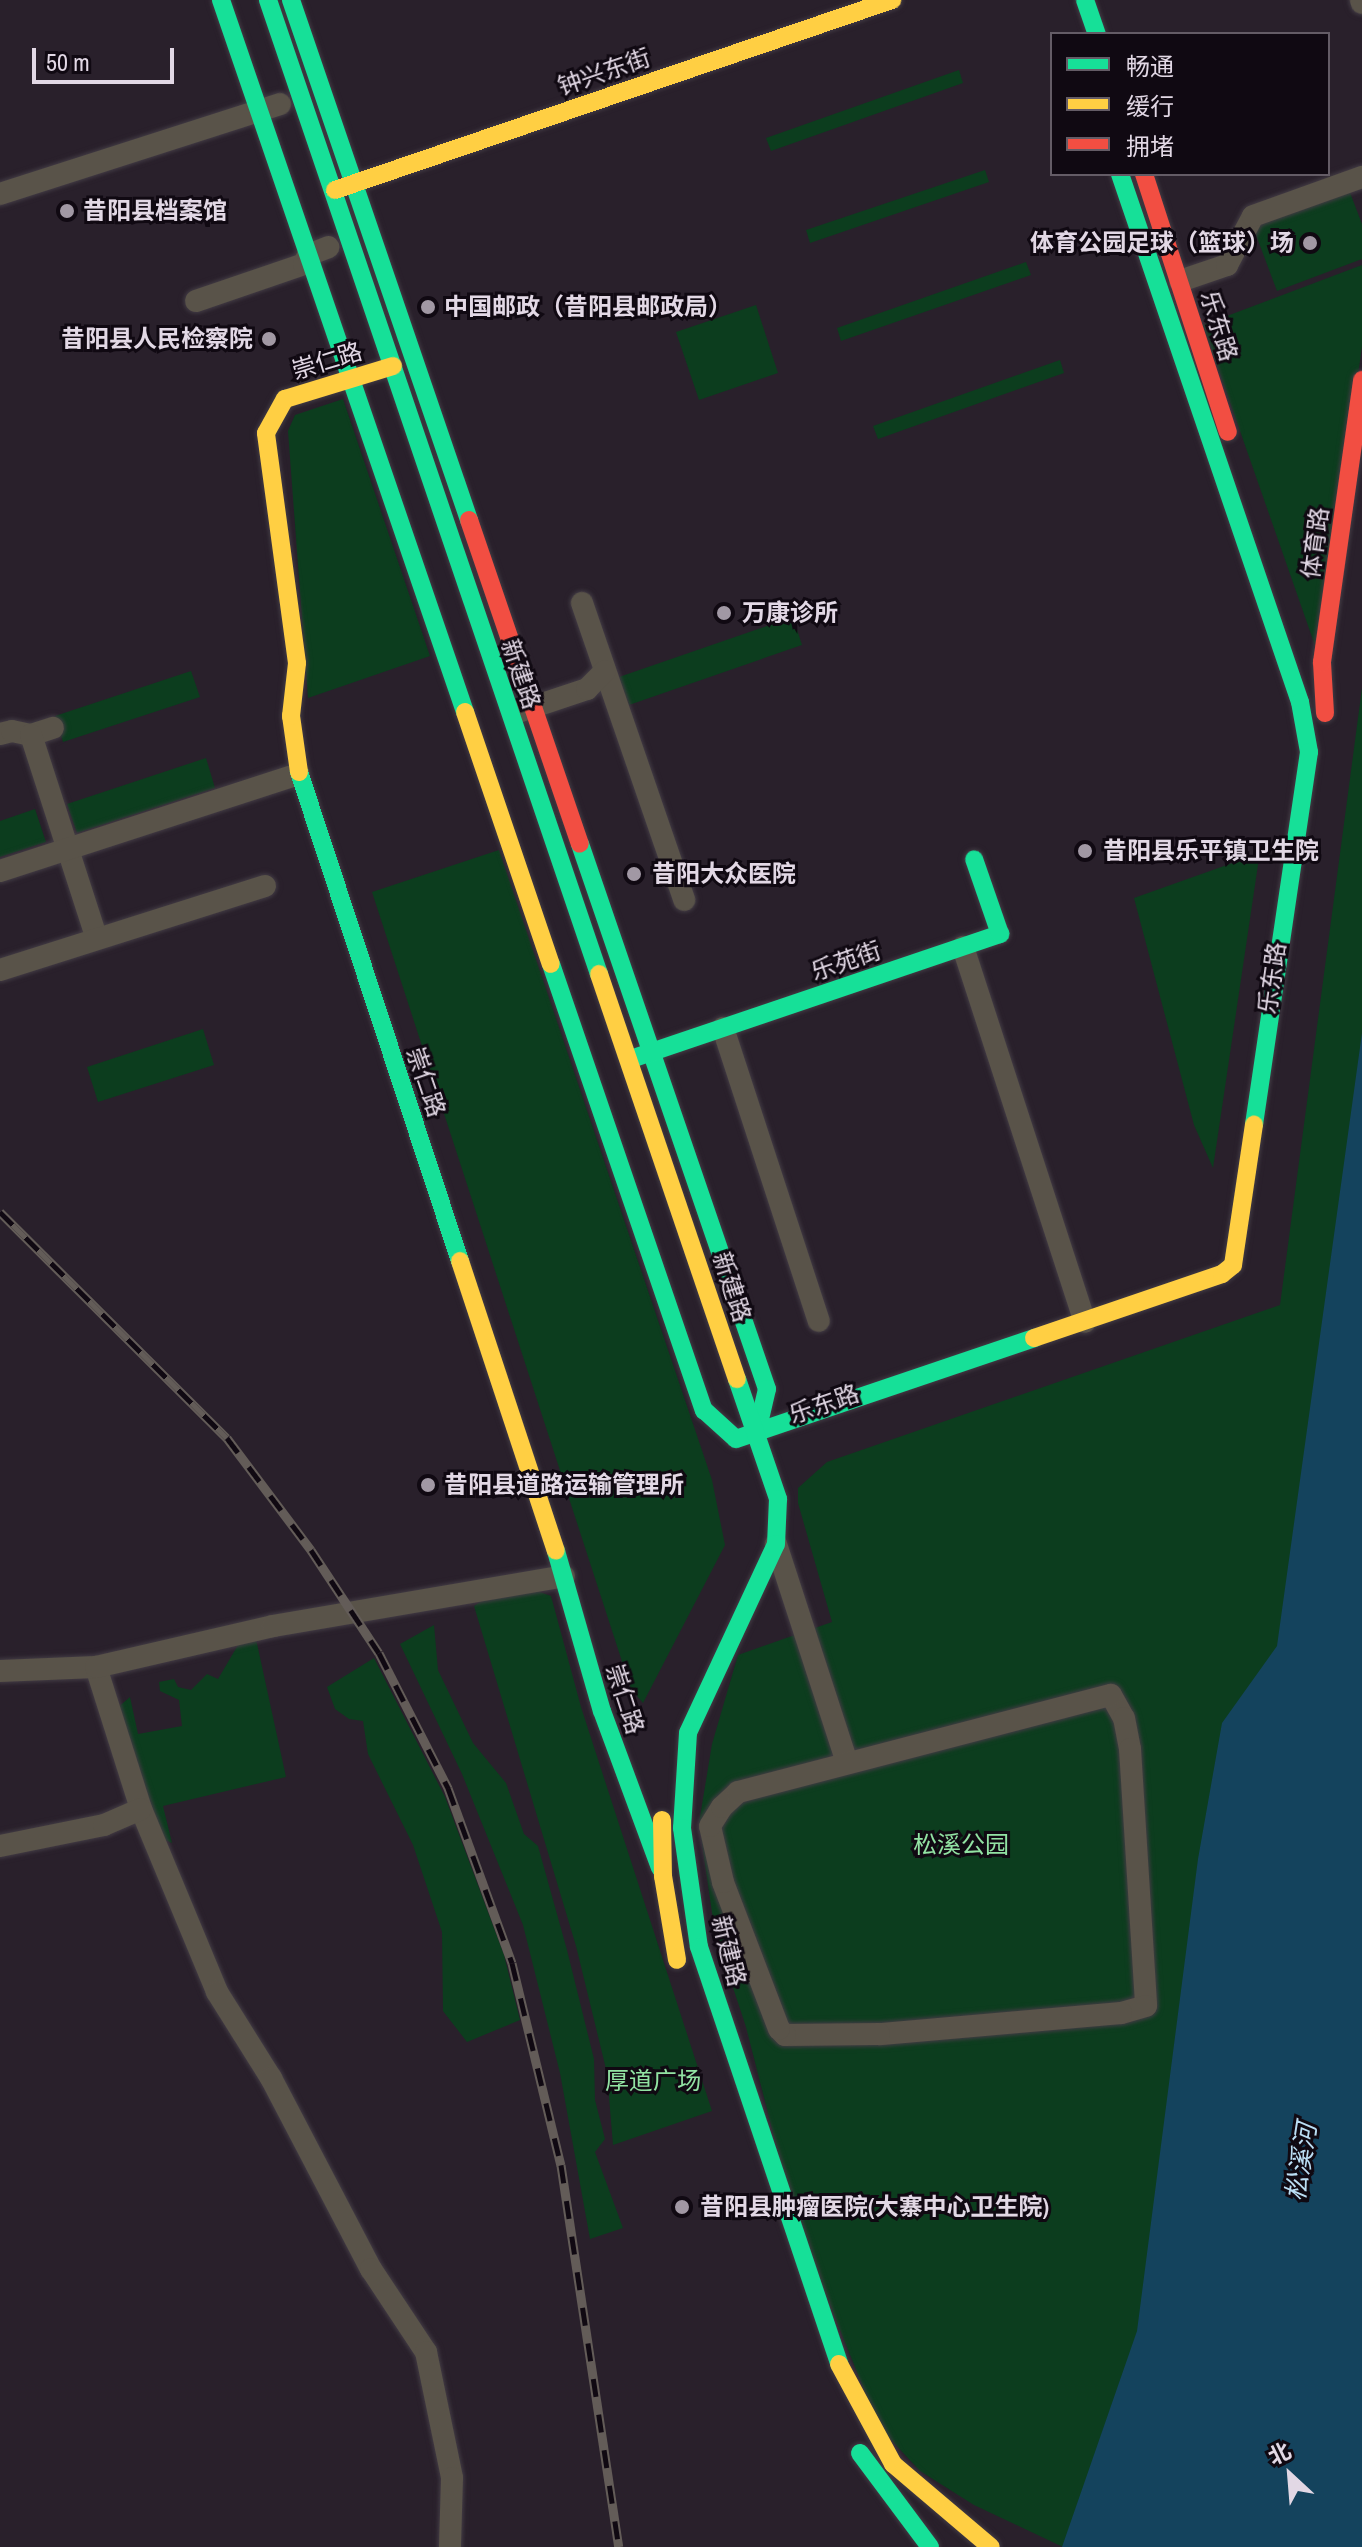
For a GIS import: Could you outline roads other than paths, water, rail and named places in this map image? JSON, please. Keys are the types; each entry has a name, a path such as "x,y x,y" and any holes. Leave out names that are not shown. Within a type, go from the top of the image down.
{"main road":[{"path":"221,0 272,102 324,249 351,378 704,1410 736,1439"},
{"name":"新建路","path":"268,0 509,715 631,1059 778,1499 776,1544 688,1733 682,1828 699,1947 840,2367 893,2464 925,2496 991,2547"},
{"path":"291,0 531,708 767,1389 757,1432"},
{"name":"钟兴东街","path":"333,191 892,0"},
{"path":"1085,0 1096,32"},
{"name":"乐东路","path":"736,1439 1085,1322 1222,1274 1233,1265 1309,752 1300,702 1121,176"},
{"name":"乐东路","path":"1145,176 1325,713 1328,741 1300,950"},
{"name":"崇仁路","path":"393,366 285,399 266,433 297,663 291,716 299,774 564,1576 602,1711 663,1876"},
{"name":"体育路","path":"1325,713 1322,662 1362,380"},
{"name":"新建路","path":"480,693 504,763"},
{"name":"乐苑街","path":"631,1059 1000,934 974,859"},
{"name":"新建路","path":"541,865 742,1458"},
{"name":"乐东路","path":"742,1458 1227,1293 1251,1273 1255,1260"},
{"path":"707,1644 752,1552 758,1508"},
{"name":"新建路","path":"661,1804 663,1876 685,1983"},
{"path":"847,2430 930,2547"}],"street":[{"path":"0,183 272,102"},
{"path":"0,194 272,102"},
{"path":"1180,281 1227,265 1253,216 1362,177"},
{"path":"196,301 304,264 324,249"},
{"path":"582,603 684,900"},
{"path":"509,715 587,689 605,671"},
{"path":"0,734 12,731 31,735 53,728"},
{"path":"31,735 97,939"},
{"path":"0,871 299,774"},
{"path":"0,970 265,886"},
{"path":"963,947 1085,1322"},
{"path":"723,1028 819,1321"},
{"path":"776,1544 847,1762"},
{"path":"0,1671 96,1667 273,1626 564,1576"},
{"path":"96,1667 141,1809 217,1992 271,2078 371,2269 426,2352 452,2478 450,2547"},
{"path":"1111,1695 1124,1718 1130,1749 1146,2006 1121,2013 879,2034 785,2035 764,1999 736,1926 710,1826 738,1792 847,1762 1111,1695"},
{"path":"0,1846 104,1825 141,1809"}],"water":[{"name":"松溪河","path":"1362,1033 1362,2547 1062,2547 1137,2331 1198,1859 1222,1723 1277,1646"}],"railway":[{"path":"0,1212 227,1438 311,1550 379,1653 448,1788 512,1963 561,2165 619,2547"}],"place":[{"name":"昔阳县档案馆","path":"67,211"},
{"name":"体育公园足球（篮球）场","path":"1310,243"},
{"name":"中国邮政（昔阳县邮政局）","path":"428,307"},
{"name":"昔阳县人民检察院","path":"269,339"},
{"name":"万康诊所","path":"724,613"},
{"name":"昔阳县乐平镇卫生院","path":"1085,851"},
{"name":"昔阳大众医院","path":"634,874"},
{"name":"昔阳县道路运输管理所","path":"428,1485"},
{"name":"昔阳县肿瘤医院(大寨中心卫生院)","path":"682,2207"}],"park label":[{"name":"松溪公园","path":"961,1845"},
{"name":"厚道广场","path":"653,2081"}]}
